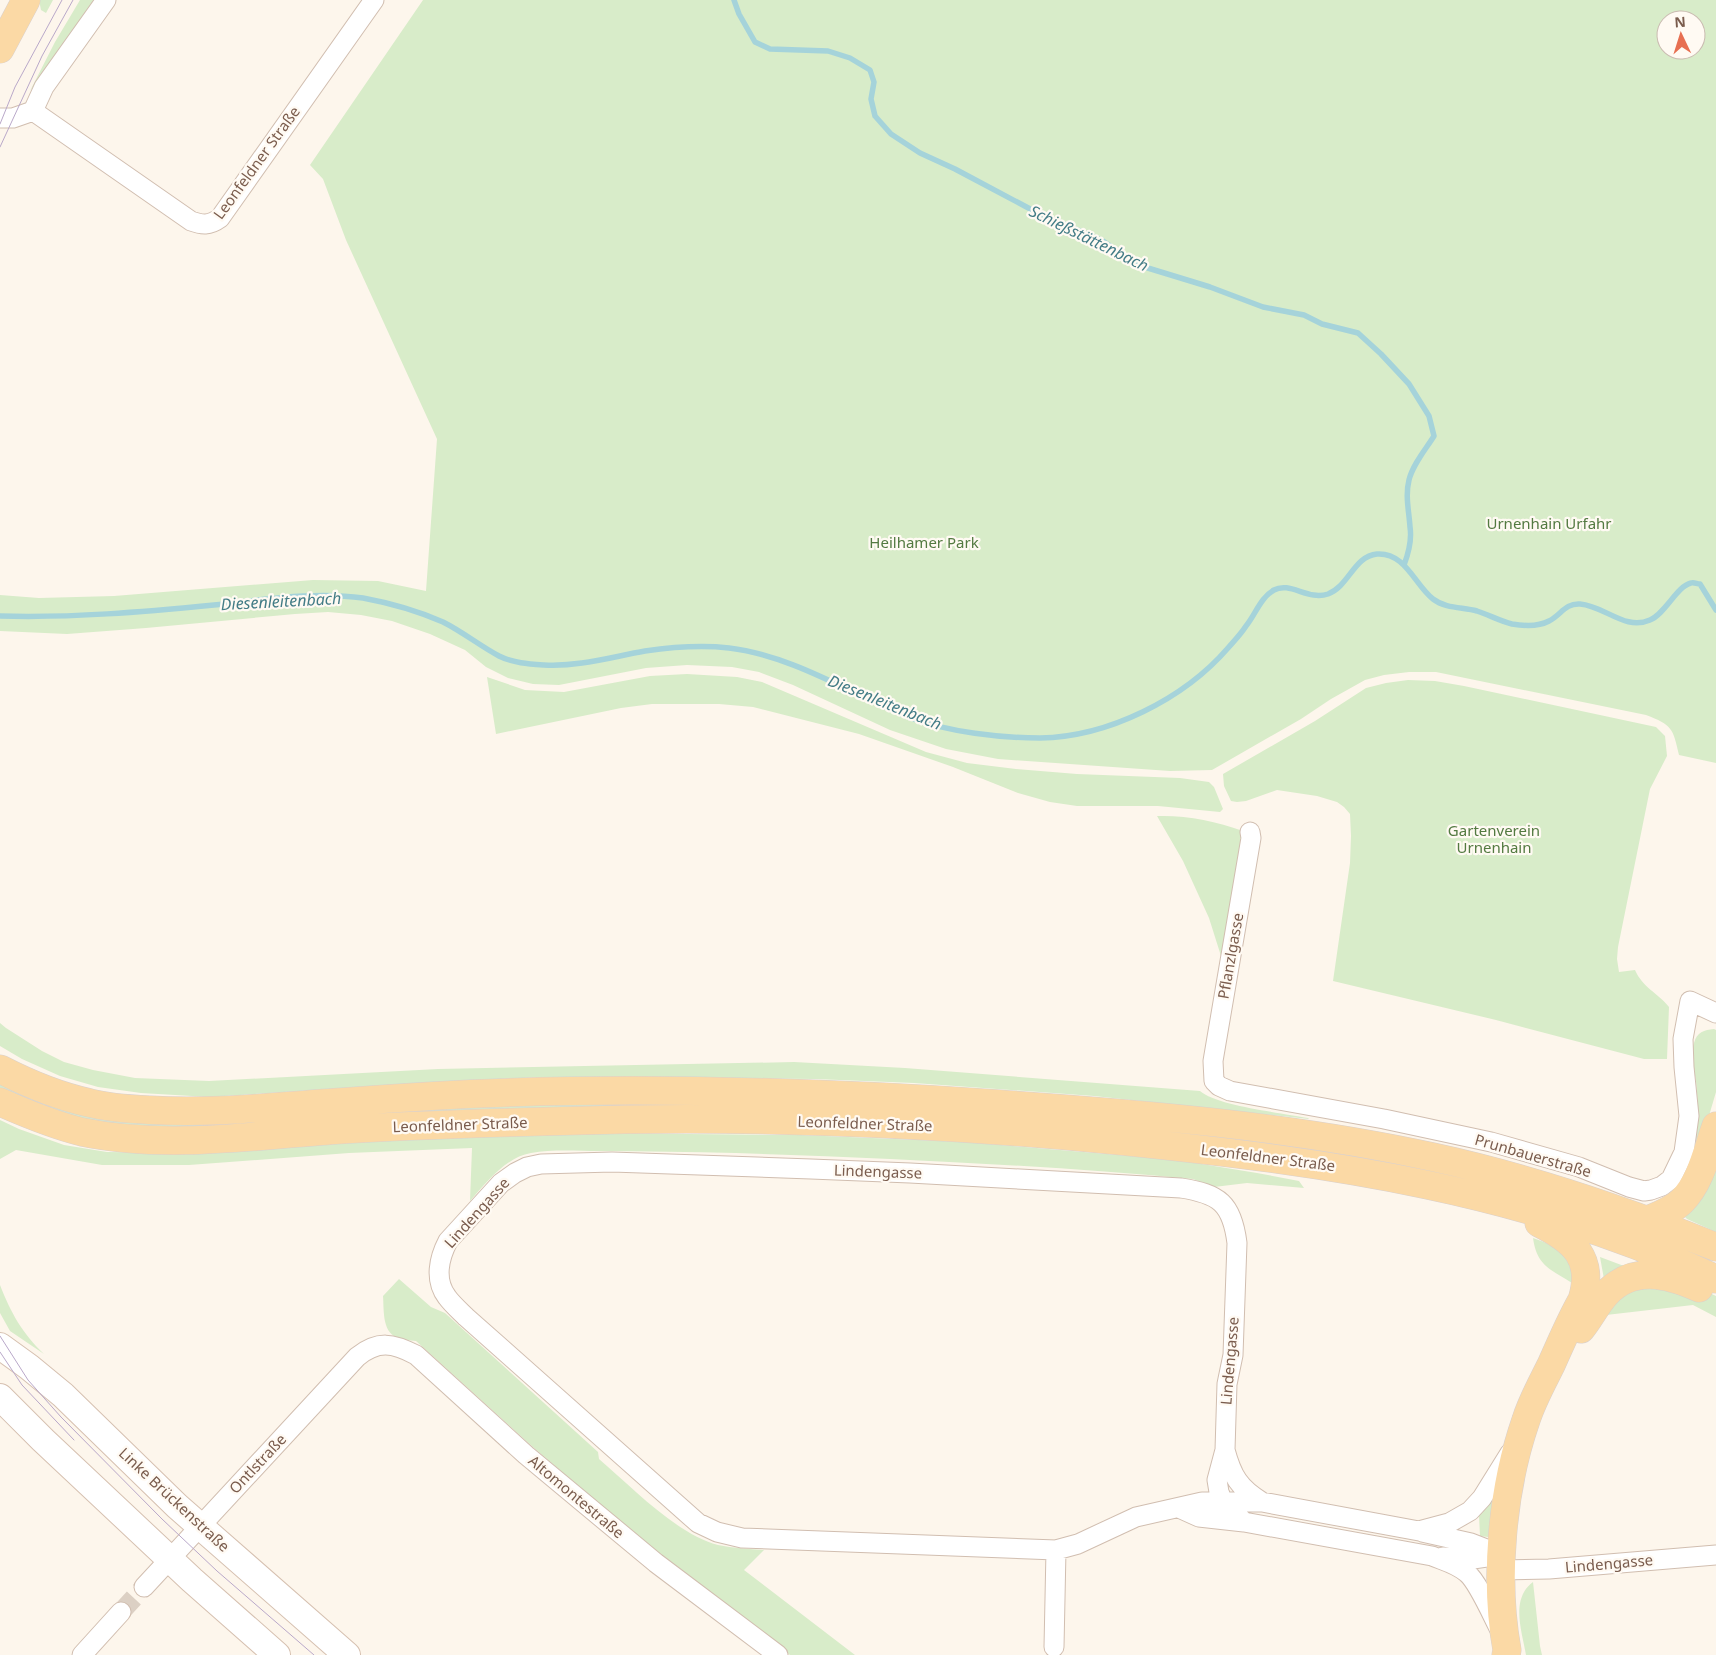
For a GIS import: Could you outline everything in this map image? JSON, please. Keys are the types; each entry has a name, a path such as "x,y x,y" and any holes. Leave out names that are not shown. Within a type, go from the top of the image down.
{"main road":[{"path":"0,49 26,0"},
{"name":"Leonfeldner Straße","path":"0,1069 24,1082 57,1095 94,1104 173,1111 224,1110 394,1098 578,1091 783,1092 907,1098 1107,1112 1288,1131 1418,1154 1575,1195 1648,1220 1716,1247"},
{"name":"Leonfeldner Straße","path":"0,1102 50,1123 80,1131 107,1136 145,1139 213,1139 449,1124 705,1120 945,1127 1062,1135 1293,1160 1413,1181 1481,1196 1610,1235 1716,1279"},
{"path":"1648,1220 1674,1207 1688,1194 1698,1175 1716,1126"},
{"path":"1481,1196 1561,1235 1571,1243 1582,1258 1586,1276 1586,1286 1582,1300 1533,1402 1522,1432 1513,1466 1507,1502 1502,1562 1507,1651"},
{"path":"1551,1365 1583,1327 1606,1295 1615,1286 1628,1278 1641,1275 1661,1276 1700,1289 1716,1290"},
{"name":"Linke Brückenstraße","path":"0,1346 63,1395 200,1527 346,1655"},
{"path":"0,1397 170,1559 277,1655"}],"street":[{"path":"0,118 13,118 33,110 44,87 106,0"},
{"name":"Leonfeldner Straße","path":"33,110 190,221 204,225 214,222 220,218 374,0"},
{"name":"Pflanzlgasse","path":"1214,1081 1214,1061 1251,838 1250,832"},
{"name":"Prunbauerstraße","path":"1214,1081 1219,1086 1230,1091 1384,1119 1491,1142 1579,1168 1644,1191 1662,1186 1671,1179 1678,1168 1684,1152 1689,1116 1683,1061 1683,1039 1690,1001 1716,1013"},
{"name":"Lindengasse","path":"1223,1502 1217,1480 1225,1450 1227,1384 1233,1355 1237,1243 1235,1227 1228,1211 1215,1197 1201,1191 1181,1188 819,1169 612,1162 542,1164 527,1167 501,1183 448,1241 442,1252 439,1266 440,1282 446,1296 466,1317 698,1522 717,1532 742,1538 1056,1550 1078,1544 1136,1517 1158,1511 1202,1502 1223,1502 1262,1502 1419,1531 1472,1543 1502,1562"},
{"name":"Altomontestraße","path":"376,1346 389,1345 399,1347 416,1355 526,1455 656,1563 778,1655"},
{"name":"Ontlstraße","path":"144,1587 357,1357 366,1349 376,1346"},
{"name":"Lindengasse","path":"1419,1531 1449,1523 1470,1511 1491,1485 1522,1432"},
{"name":"Lindengasse","path":"1225,1450 1228,1464 1236,1480 1246,1493 1262,1502"},
{"path":"1223,1502 1244,1522"},
{"name":"Lindengasse","path":"1179,1508 1199,1517 1244,1522 1432,1556 1502,1562 1549,1569 1716,1555"},
{"path":"1054,1647 1056,1550"},
{"name":"Lindengasse","path":"1432,1556 1453,1564 1468,1574 1483,1597 1507,1651"},
{"path":"82,1655 122,1612"}],"green space":[{"path":"39,0 53,0 46,13 41,10"},
{"path":"80,0 94,0 30,91 55,42"},
{"path":"423,0 1716,0 1716,763 1679,755 1673,733 1670,729 1661,722 1646,715 1436,672 1409,672 1384,675 1365,680 1212,770 1170,771 998,759 946,749 890,730 793,685 759,672 732,667 687,665 646,668 559,685 533,684 508,678 486,667 465,650 430,634 392,621 361,615 328,612 295,614 67,634 0,631 0,595 39,598 114,596 313,580 378,581 426,591 437,439 346,240 323,179 310,165"},
{"path":"687,674 737,677 762,682 926,752 967,763 1077,774 1180,778 1209,782 1214,787 1223,809 1220,812 1158,806 1077,806 1050,802 1018,793 953,767 859,734 753,707 719,704 652,704 621,708 496,734 487,677 525,690 564,692 650,676"},
{"name":"Gartenverein Urnenhain","path":"1408,680 1435,681 1464,686 1656,727 1665,736 1667,756 1650,789 1617,959 1619,972 1635,970 1646,986 1669,1007 1667,1059 1644,1059 1496,1020 1333,981 1350,863 1350,814 1337,802 1317,796 1277,790 1246,801 1231,801 1224,786 1223,774 1315,721 1366,688"},
{"path":"1157,816 1200,819 1243,831 1221,956 1209,918 1183,861"},
{"path":"0,1023 42,1051 64,1062 135,1078 209,1081 438,1069 794,1062 905,1068 1200,1091 1208,1096 1235,1105 1309,1119 1094,1096 914,1083 815,1079 542,1077 209,1097 141,1093 98,1087 60,1076 22,1059 0,1046"},
{"path":"1716,1030 1716,1092 1703,1136 1684,1187 1670,1193 1687,1169 1695,1141 1698,1111 1692,1057 1694,1043 1701,1032"},
{"path":"0,1084 46,1104 418,1109 551,1104 694,1103 1009,1115 1262,1140 1412,1165 1411,1170 1207,1138 147,1127 98,1122 60,1114 0,1088"},
{"path":"0,1120 64,1145 107,1152 188,1153 414,1139 585,1133 801,1135 966,1142 1177,1160 1299,1181 1304,1188 1247,1183 1214,1187 1193,1179 1022,1166 907,1160 736,1153 556,1151 531,1153 513,1160 497,1172 470,1201 472,1148 349,1153 189,1165 102,1165 16,1150 0,1159"},
{"path":"1716,1156 1716,1232 1685,1217"},
{"path":"1533,1238 1549,1244 1562,1253 1570,1266 1572,1283 1551,1270 1541,1261"},
{"path":"1600,1257 1624,1266 1604,1279"},
{"path":"399,1279 431,1307 445,1313 598,1452 599,1459 640,1496 671,1520 686,1531 718,1545 764,1550 744,1570 855,1655 790,1655 630,1530 534,1448 416,1341 400,1339 391,1334 386,1325 383,1296"},
{"path":"1684,1281 1716,1296 1716,1317 1693,1305 1606,1315 1612,1298 1633,1286"},
{"path":"0,1285 8,1305 18,1322 29,1338 44,1354 10,1331 0,1313"},
{"path":"1495,1495 1488,1537 1480,1536 1479,1515"},
{"path":"1533,1582 1542,1655 1526,1655 1520,1626 1519,1616 1522,1597 1526,1589"}],"waterway":[{"name":"Schießstättenbach","path":"734,0 739,14 755,42 770,49 828,51 850,58 870,70 874,82 871,99 875,116 891,134 920,153 955,169 1034,211 1103,241 1138,265 1210,287 1263,307 1304,315 1322,324 1358,333 1409,384 1429,416 1434,436 1417,462 1409,480 1407,498 1411,537 1404,565"},
{"name":"Diesenleitenbach","path":"0,616 107,614 326,595 363,598 404,608 443,622 499,656 515,662 557,665 595,661 666,648 729,648 753,652 799,667 926,723 975,733 1040,738 1092,731 1118,723 1167,699 1190,683 1228,648 1242,632 1269,593 1280,588 1286,588 1313,595 1328,594 1341,585 1363,560 1377,554 1395,558 1409,570 1427,593 1438,602 1477,611 1512,624 1526,626 1545,623 1575,604 1589,606 1623,620 1641,623 1655,617 1681,589 1692,583 1700,584 1716,610"}],"tunnel":[{"path":"121,1612 144,1587"}],"tram line":[{"path":"0,124 15,87 62,0"},
{"path":"0,147 42,56 73,0"},
{"path":"0,1336 28,1380 61,1417 162,1519 217,1571 314,1655"},
{"path":"0,1352 22,1385 74,1440"}],"park label":[{"name":"Urnenhain Urfahr","path":"1549,524"},
{"name":"Heilhamer Park","path":"924,543"}]}
